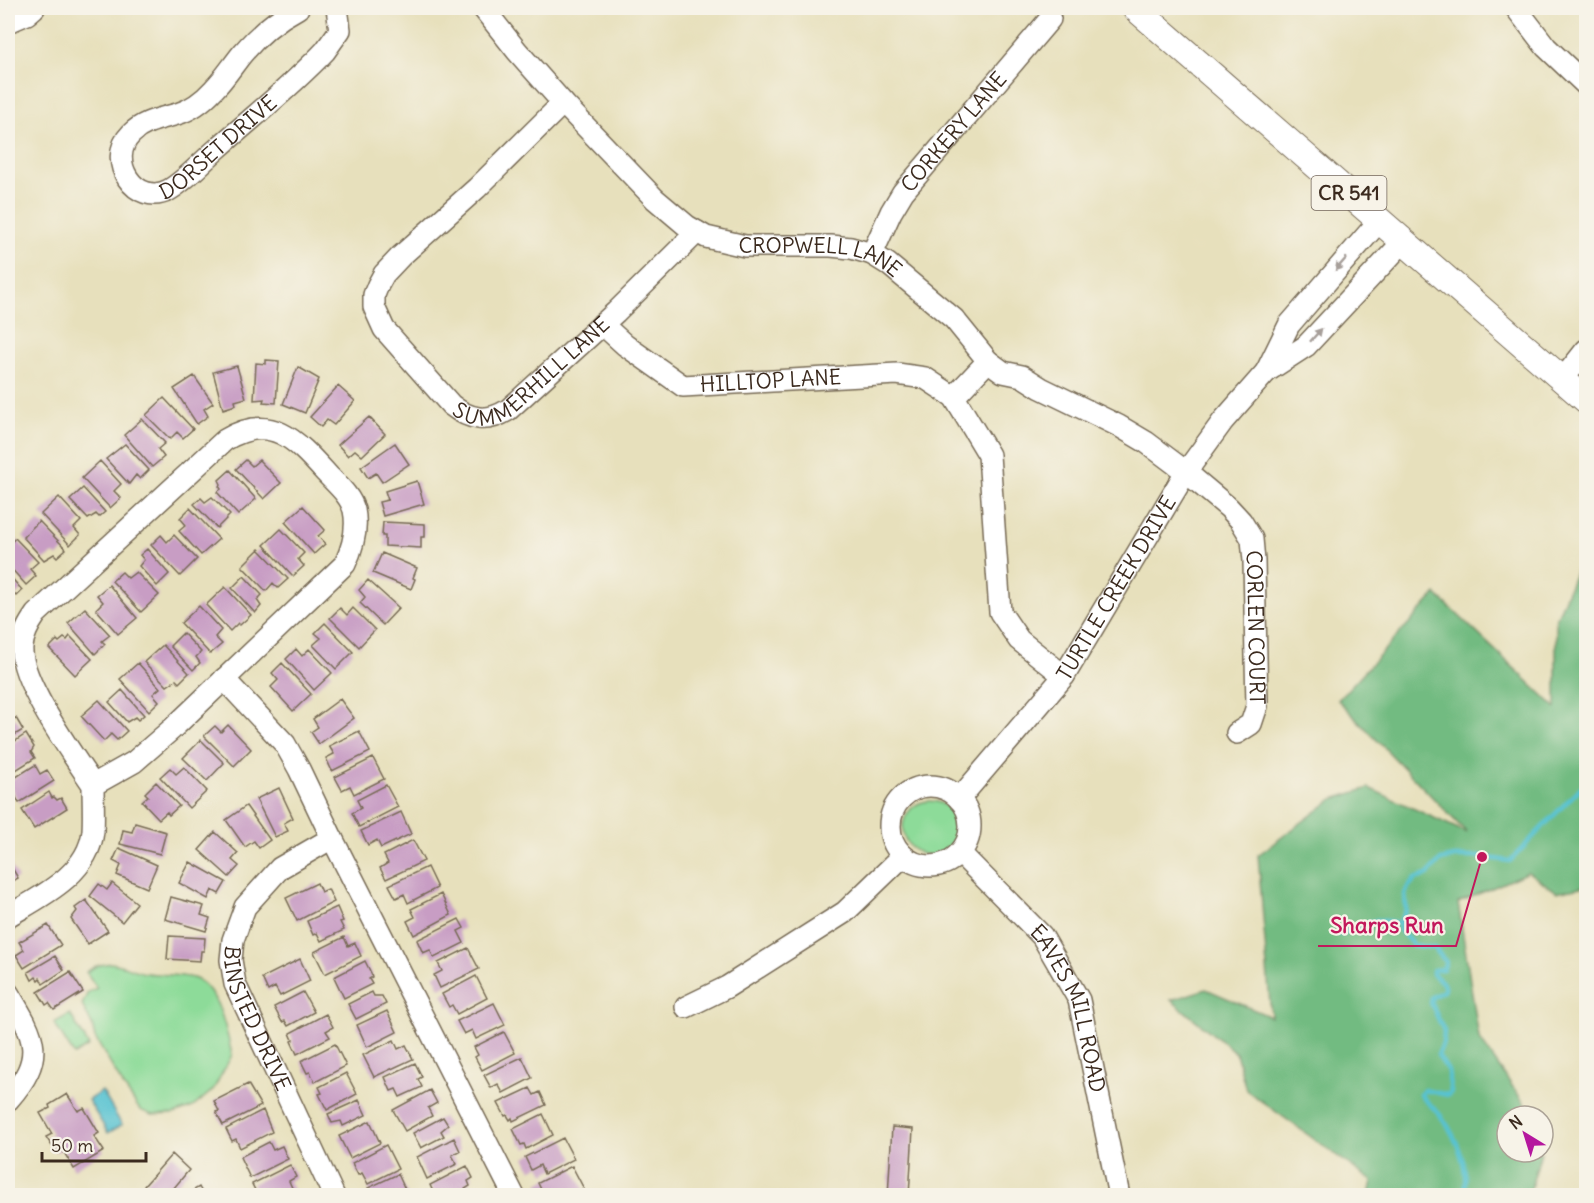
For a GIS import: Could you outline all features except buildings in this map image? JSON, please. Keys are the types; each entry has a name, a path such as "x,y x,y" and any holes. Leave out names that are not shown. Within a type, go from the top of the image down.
{"main road":[{"name":"CR 541","path":"1135,8 1587,400"}],"street":[{"path":"8,22 27,14 34,8"},
{"name":"DORSET DRIVE","path":"298,8 263,33 242,54 214,89 191,108 151,121 130,134 124,145 122,167 127,178 135,186 144,191 166,192 205,160 325,51 340,30 337,8"},
{"name":"CROPWELL LANE","path":"483,8 563,103 655,199 697,232 706,237 745,246 831,246 851,248 872,254 904,276 954,319 988,361 1003,372 1022,376 1041,388 1119,426 1146,442 1186,472"},
{"path":"1516,8 1546,47 1587,85"},
{"name":"CORKERY LANE","path":"872,254 903,192 1050,19"},
{"name":"SUMMERHILL LANE","path":"563,103 477,188 400,256 384,274 378,285 374,296 374,308 384,329 451,405 460,412 480,419 490,419 508,410 602,324 697,232"},
{"name":"TURTLE CREEK DRIVE","path":"959,799 1064,676 1186,472 1223,421 1266,372 1289,325 1380,220"},
{"name":"TURTLE CREEK DRIVE","path":"1266,372 1306,346 1404,241"},
{"name":"HILLTOP LANE","path":"602,324 625,345 683,386 897,374 926,378 954,397 989,455 1000,612 1019,640 1064,676"},
{"path":"1563,379 1587,350"},
{"path":"954,397 988,361"},
{"path":"8,916 58,885 76,869 89,847 93,832 93,785 69,750 23,666 22,646 26,629 36,614 225,440 240,430 267,429 288,436 305,449 350,499 354,511 355,529 353,547 345,564 134,762 93,785"},
{"name":"CORLEN COURT","path":"1186,472 1229,508 1241,521 1252,539 1258,696 1251,724 1237,733"},
{"path":"224,680 285,744 514,1196"},
{"path":"929,786 946,789 959,799 967,812 970,826 967,840 960,853 942,864 921,866 903,856 894,844 890,830 891,814 898,801 912,790 929,786"},
{"name":"BINSTED DRIVE","path":"332,838 280,868 245,907 233,940 231,960 235,984 334,1196"},
{"name":"EAVES MILL ROAD","path":"960,853 1042,936 1079,1000 1119,1196"},
{"path":"686,1007 727,987 845,912 903,856"},
{"path":"8,993 26,1023 33,1041 32,1062 23,1083 8,1100"}],"green space":[{"path":"1586,546 1586,886 1557,892 1528,872 1458,903 1479,1038 1525,1104 1495,1104 1495,1164 1538,1164 1529,1195 1369,1195 1372,1181 1246,1090 1236,1053 1171,1000 1206,989 1271,1017 1258,855 1333,799 1369,788 1467,833 1338,700 1436,594 1556,708 1556,620"},
{"path":"925,801 935,801 945,805 953,813 957,828 953,843 945,851 935,855 925,855 915,851 907,843 903,833 903,823 907,813 915,805"},
{"path":"110,963 146,973 193,978 202,982 215,999 224,1022 232,1055 213,1090 193,1107 174,1114 152,1115 140,1110 95,1038 92,1025 82,1005 88,992 97,988 86,972 96,966"},
{"path":"70,1014 89,1046 74,1055 54,1023"}],"water":[{"path":"102,1091 122,1125 108,1133 88,1100"}],"waterway":[{"path":"1463,1196 1465,1175 1456,1143 1446,1123 1421,1094 1424,1090 1448,1095 1451,1092 1448,1071 1438,1055 1443,1043 1444,1031 1431,1003 1432,997 1445,988 1433,974 1433,970 1443,969 1446,962 1434,948 1413,945 1400,930 1400,923 1406,910 1405,894 1415,879 1427,875 1441,860 1455,857 1482,857 1510,861 1586,782"},
{"path":"1339,934 1377,920 1400,923"}],"place":[{"name":"Sharps Run","path":"1482,857"}]}
